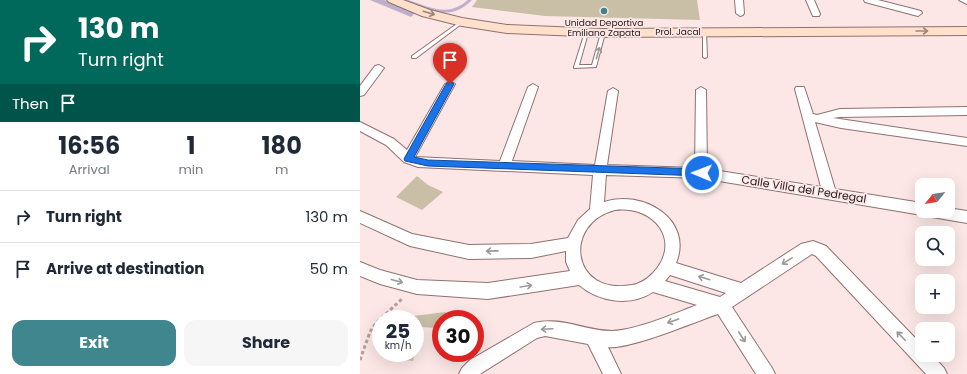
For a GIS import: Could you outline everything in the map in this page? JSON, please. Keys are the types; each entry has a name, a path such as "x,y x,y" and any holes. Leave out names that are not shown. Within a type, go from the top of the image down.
{"street":[{"name":"Prol. Jacal","path":"393,0 426,13 462,22 507,29 586,33 674,28 704,32 966,29"},
{"name":"Prol. Jacal","path":"421,0 468,14 500,19 549,22 674,28 966,29"},
{"path":"738,0 740,13"},
{"path":"810,0 816,14"},
{"path":"868,0 918,13"},
{"path":"963,0 967,2"},
{"path":"360,92 380,68"},
{"path":"360,126 390,142 408,159 450,84"},
{"path":"505,165 533,87"},
{"path":"800,89 813,118 829,193"},
{"path":"701,90 702,173"},
{"path":"597,212 600,170 613,91"},
{"path":"813,118 840,113 967,111"},
{"path":"813,118 841,124 967,142"},
{"name":"Calle Villa del Pedregal","path":"408,159 428,163 702,173 915,208"},
{"path":"628,204 647,208 662,219 671,234 672,252 665,271 652,284 634,292 614,294 595,289 581,278 573,262 572,244 579,227 597,212 610,206 628,204"},
{"path":"955,215 967,217"},
{"path":"360,217 410,240 468,252 531,251 572,244"},
{"path":"468,374 476,366 534,331 545,328 612,339 635,335 721,304 806,249 813,247 821,252 938,374"},
{"path":"667,267 741,290"},
{"path":"360,269 380,277 417,287 488,291 581,278"},
{"path":"652,284 721,304 766,374"},
{"path":"594,337 612,374"}],"lane":[{"path":"414,57 462,22"},
{"path":"704,32 705,57"},
{"path":"586,33 576,66 594,66 603,33"}],"path":[{"path":"360,360 370,332 382,315 417,287"}],"shaded area":[{"path":"370,0 384,0 415,13 411,17"},
{"name":"Unidad Deportiva Emiliano Zapata","path":"477,0 697,0 700,20 545,16 472,7"},
{"path":"417,176 428,185 443,192 422,210 396,197"},
{"path":"432,314 432,328 424,327 424,315"}],"waterway":[{"path":"404,0 438,11 454,10 470,0"}],"place":[{"name":"Unidad Deportiva Emiliano Zapata","path":"604,11"}],"route":[{"path":"450,84 408,159 428,163 702,173"}]}
